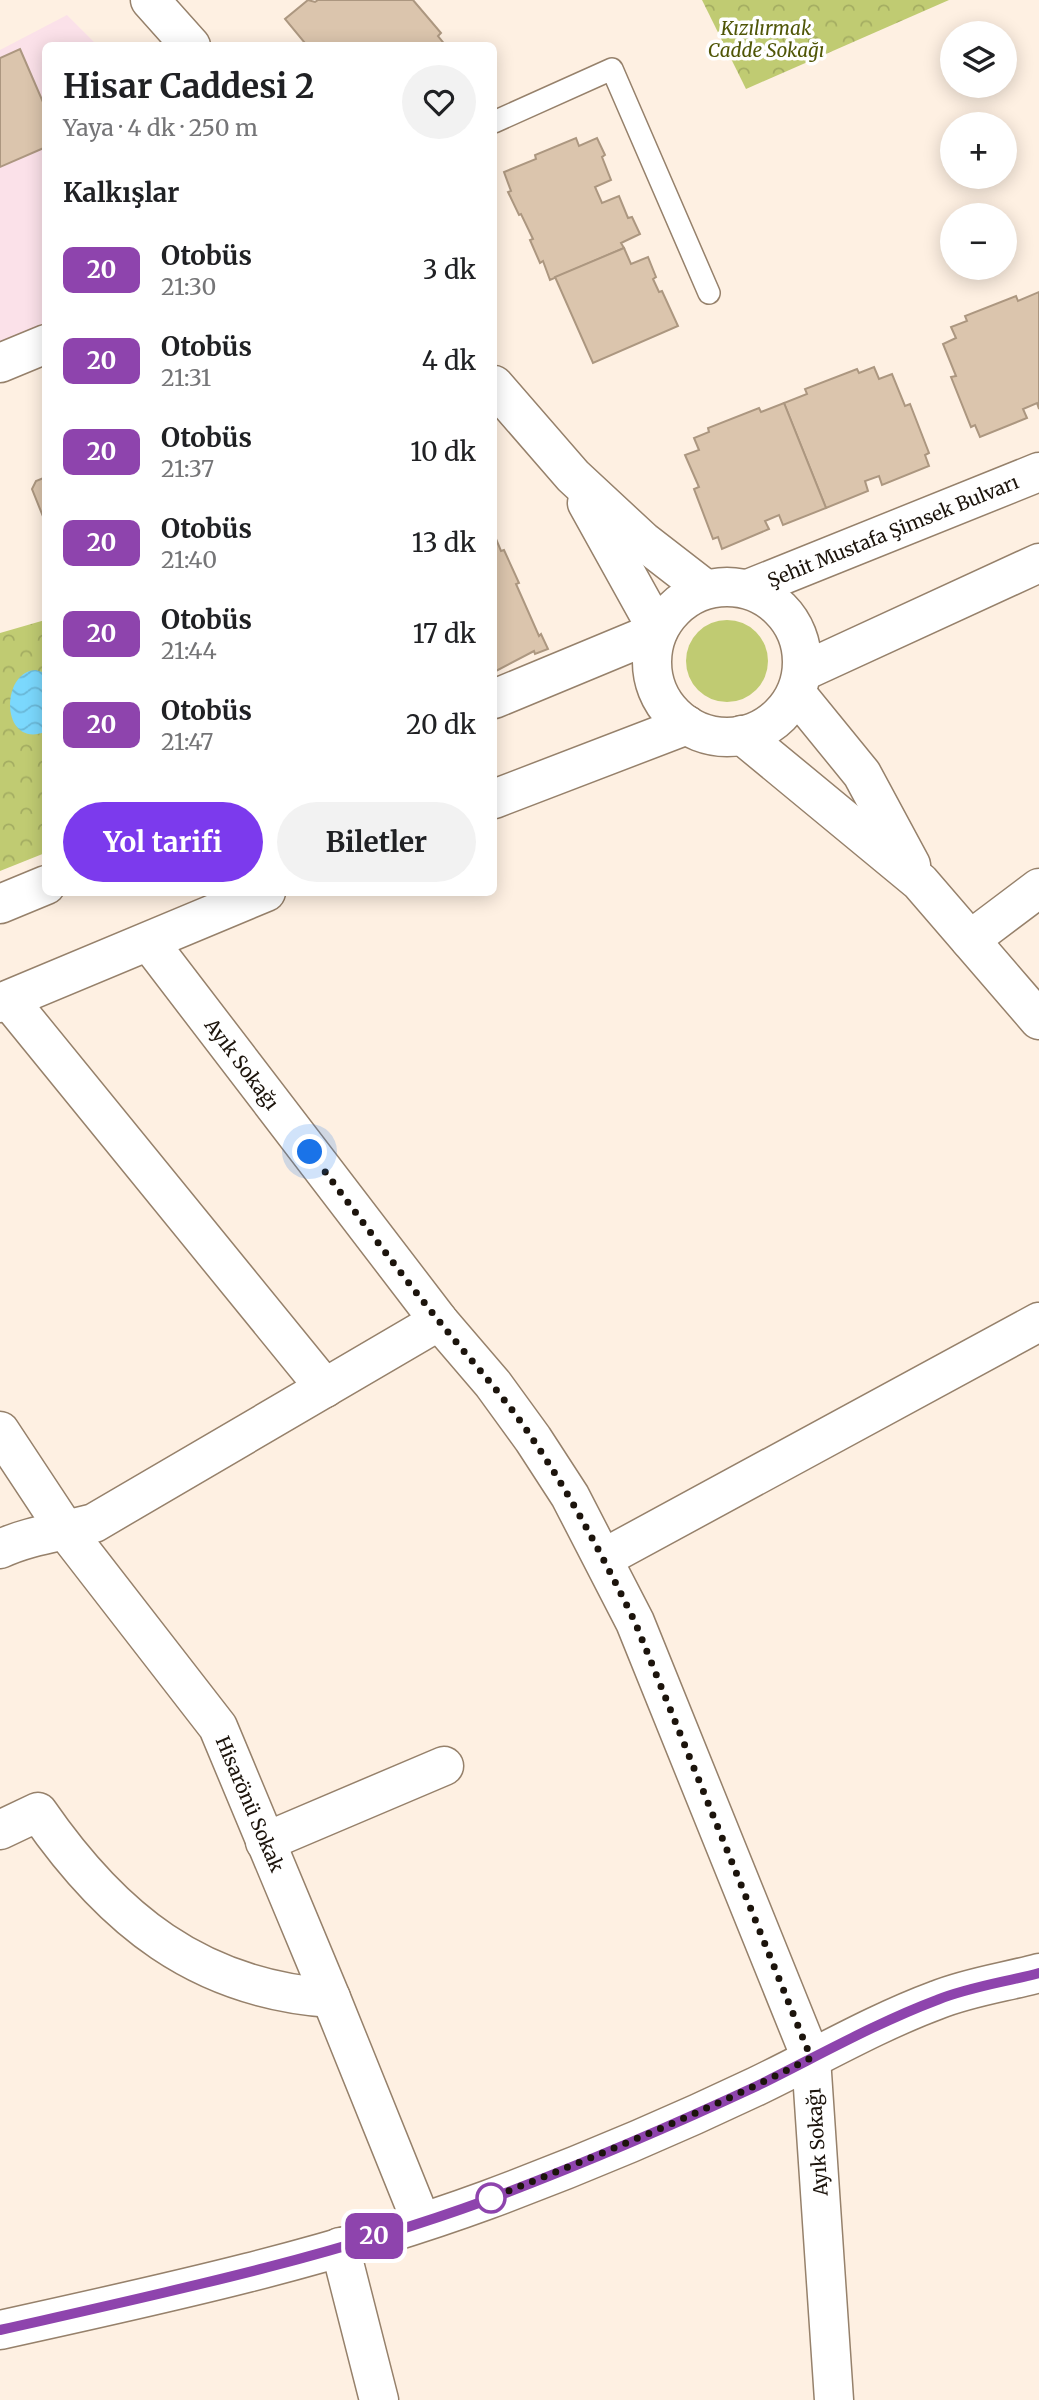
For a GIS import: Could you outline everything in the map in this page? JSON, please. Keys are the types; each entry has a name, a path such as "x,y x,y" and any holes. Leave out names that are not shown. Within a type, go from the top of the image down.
{"street":[{"path":"150,0 187,42"},
{"path":"0,363 42,346"},
{"path":"497,388 573,476 643,541 705,589"},
{"name":"Şehit Mustafa Şimsek Bulvarı","path":"748,589 1039,472"},
{"path":"573,476 658,631"},
{"path":"799,682 1039,563"},
{"path":"727,586 748,589 768,598 784,612 796,629 802,650 799,682 785,710 769,725 728,737 706,734 687,725 670,711 659,693 653,673 653,651 658,631 670,612 705,589 727,586"},
{"path":"497,698 658,631"},
{"path":"799,682 862,774 920,882"},
{"path":"497,798 687,725"},
{"path":"742,734 920,882 1039,1020"},
{"path":"0,904 42,887"},
{"path":"970,940 1039,888"},
{"path":"257,896 4,1002 325,1388"},
{"name":"Ayık Sokağı","path":"149,942 439,1321 493,1384 533,1439 570,1496 635,1622 811,2058 834,2400"},
{"path":"0,1549 24,1538 94,1523 439,1321"},
{"path":"604,1558 1039,1322"},
{"name":"Hisarönü Sokak","path":"0,1431 66,1531 218,1727 421,2221"},
{"path":"265,1842 444,1766"},
{"path":"0,1830 38,1812 85,1873 138,1923 165,1944 227,1977 295,1996 331,1998"},
{"path":"0,2330 255,2271 486,2200 757,2086 938,1999 1039,1973"},
{"path":"340,2247 379,2400"}],"lane":[{"path":"497,121 612,69 709,293"}],"shaded area":[{"path":"67,15 94,42 42,42 42,362 0,380 0,50"}],"green space":[{"name":"Kızılırmak Cadde Sokağı","path":"702,0 949,0 746,89"},
{"path":"719,620 735,620 750,627 761,638 768,653 765,677 756,690 735,702 719,702 704,695 693,684 686,669 686,653 693,638 704,627"},
{"path":"42,621 42,854 0,871 0,633"}],"water":[{"path":"36,670 42,672 42,732 30,734 20,730 13,720 11,695 16,682 24,674"}],"building":[{"path":"308,0 413,0 441,33 438,36 443,42 304,42 285,19"},
{"path":"20,49 42,100 42,149 0,167 0,58"},
{"path":"576,138 579,146 597,138 605,155 602,157 611,180 595,187 602,203 619,196 628,218 632,217 640,234 621,243 624,248 550,280 543,261 540,263 530,240 533,239 508,192 511,191 504,172 536,159 535,155"},
{"path":"624,248 631,264 648,257 656,277 653,279 659,292 662,291 678,326 593,363 555,277"},
{"path":"1039,292 1039,409 1037,403 1023,409 1027,418 980,437 975,425 971,427 951,377 956,376 943,344 956,338 951,327 967,321 965,316 1016,296 1018,301"},
{"path":"874,367 879,379 892,374 905,406 910,404 929,453 925,455 929,466 882,485 879,476 865,481 868,491 826,508 784,403 807,394 805,389 857,369 859,373"},
{"path":"784,403 826,508 783,525 779,515 765,521 769,529 722,549 718,537 713,539 694,489 699,487 685,455 699,450 694,438 709,432 708,428 759,408 761,412"},
{"path":"42,479 42,514 32,489 36,481"},
{"path":"497,541 501,551 504,550 539,636 541,634 548,649 535,654 534,651 497,670"}],"bus line":[{"name":"20","path":"0,2330 255,2271 486,2200 757,2086 938,1999 1039,1973"}],"route":[{"path":"310,1152 439,1321 493,1384 570,1496 635,1622 811,2058 757,2086 684,2118 486,2200 491,2198"}]}
